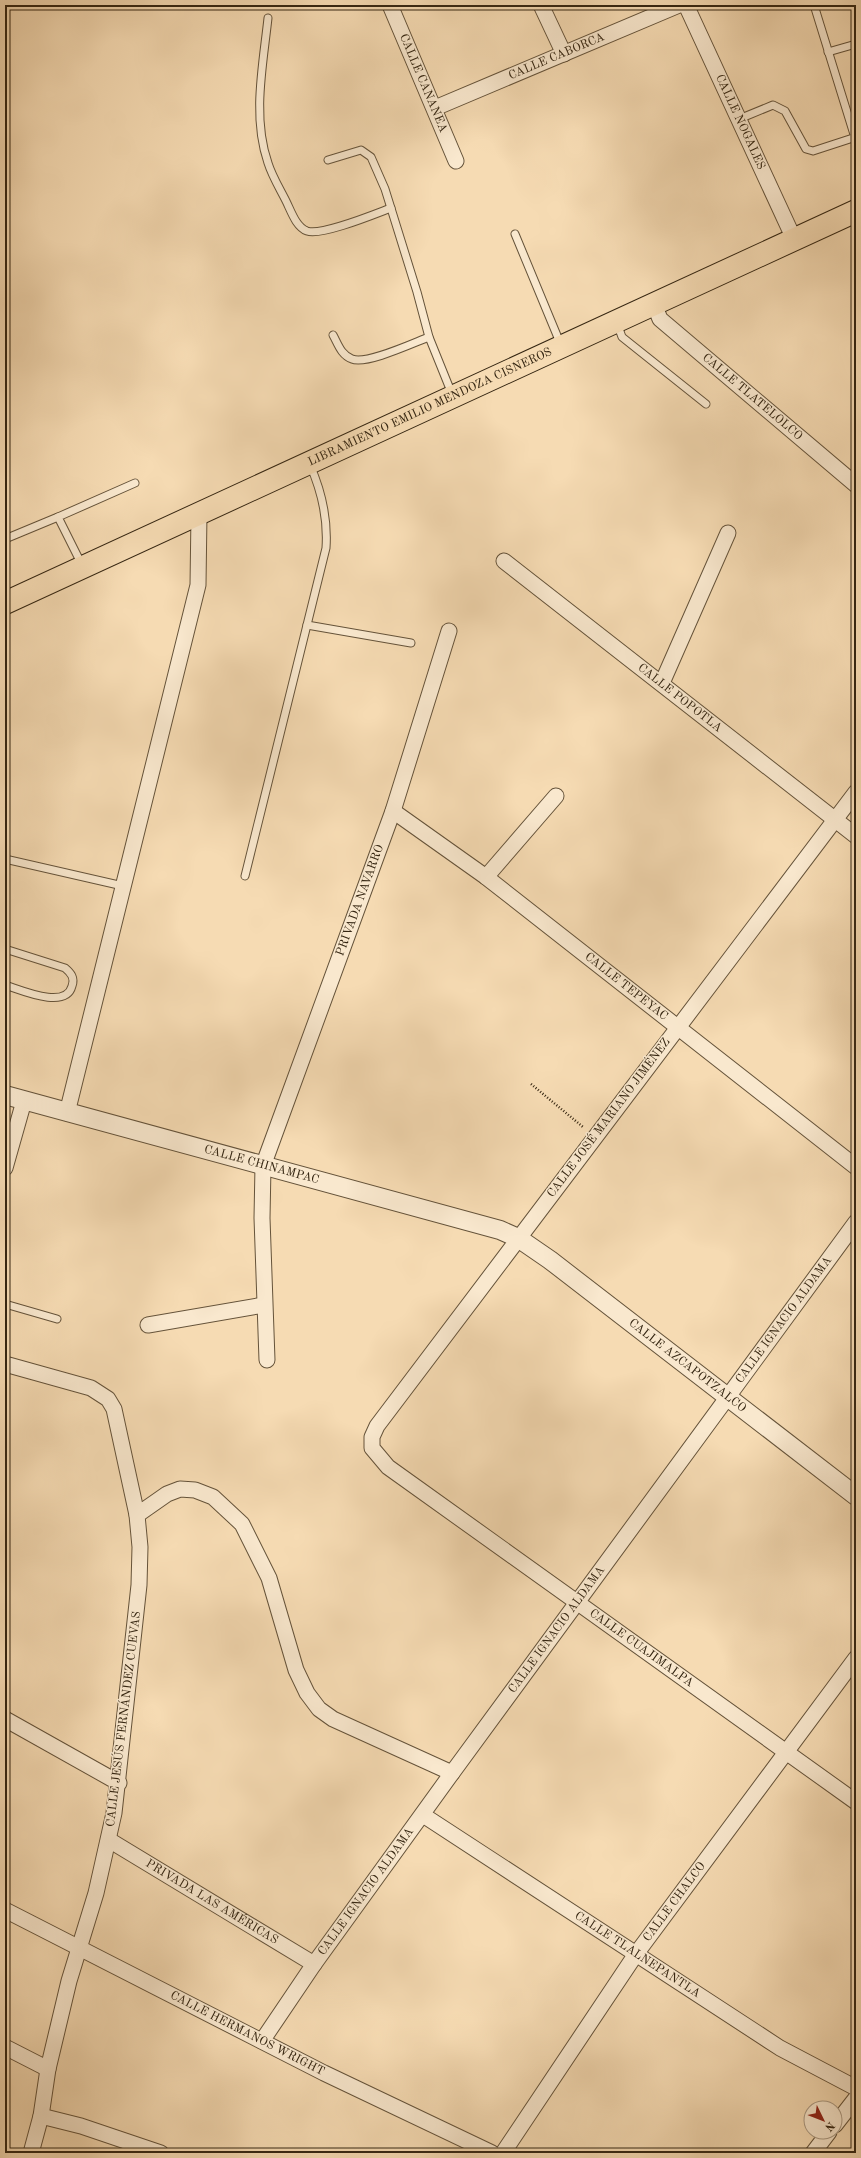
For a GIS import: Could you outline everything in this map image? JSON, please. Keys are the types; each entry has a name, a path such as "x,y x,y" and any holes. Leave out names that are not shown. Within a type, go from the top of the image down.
{"main road":[{"name":"LIBRAMIENTO EMILIO MENDOZA CISNEROS","path":"5,603 856,211"}],"street":[{"name":"CALLE CANANEA","path":"390,5 435,108 456,161"},
{"path":"541,5 564,54"},
{"name":"CALLE CABORCA","path":"435,108 679,5"},
{"name":"CALLE NOGALES","path":"686,5 794,239"},
{"name":"CALLE TLATELOLCO","path":"654,304 660,319 856,485"},
{"path":"67,1113 198,585 199,514"},
{"path":"662,683 728,533"},
{"name":"CALLE POPOTLA","path":"504,561 856,836"},
{"name":"PRIVADA NAVARRO","path":"262,1166 393,811 448,631"},
{"name":"CALLE JOSÉ MARIANO JIMÉNEZ","path":"372,1448 372,1437 377,1426 594,1136 856,792"},
{"path":"486,877 556,796"},
{"name":"CALLE TEPEYAC","path":"393,811 486,877 856,1167"},
{"name":"CALLE CHINAMPAC","path":"5,1095 500,1230 518,1238"},
{"path":"5,1168 24,1101"},
{"path":"262,1166 264,1305 267,1360"},
{"name":"CALLE IGNACIO ALDAMA","path":"262,2041 314,1964 452,1773 856,1222"},
{"name":"CALLE AZCAPOTZALCO","path":"518,1238 550,1260 856,1496"},
{"path":"148,1325 264,1305"},
{"name":"CALLE JESÚS FERNÁNDEZ CUEVAS","path":"5,1364 91,1388 108,1399 114,1410 137,1515 140,1547 139,1585 119,1783 109,1840 96,1893 79,1947 48,2069 41,2116 31,2153"},
{"name":"CALLE CUAJIMALPA","path":"372,1448 388,1468 856,1802"},
{"path":"137,1515 167,1494 180,1489 195,1490 213,1497 242,1524 252,1542 269,1578 296,1670 307,1693 319,1708 333,1719 452,1773"},
{"name":"CALLE CHALCO","path":"503,2153 636,1954 856,1658"},
{"path":"5,1719 119,1783"},
{"name":"CALLE TLALNEPANTLA","path":"423,1815 780,2048 856,2088"},
{"name":"PRIVADA LAS AMÉRICAS","path":"109,1840 314,1964"},
{"name":"CALLE HERMANOS WRIGHT","path":"5,1910 324,2073 492,2153"},
{"path":"5,2047 48,2069"},
{"path":"843,2115 856,2098"},
{"path":"41,2116 81,2126 161,2153"},
{"path":"813,2153 823,2140"}],"lane":[{"path":"739,120 773,105 780,107 785,111 806,149 813,151 856,139 814,5"},
{"path":"268,18 260,114 263,141 268,163 297,223 306,231 313,232 345,225 391,208"},
{"path":"828,52 856,44"},
{"path":"328,160 353,151 361,150 366,153 376,168 391,208 429,337 452,397"},
{"path":"515,234 562,347"},
{"path":"616,321 622,337 706,404"},
{"path":"333,335 339,348 346,356 362,361 429,337"},
{"path":"245,876 326,548 327,529 318,484 309,463"},
{"path":"5,539 135,483"},
{"path":"58,517 83,567"},
{"path":"307,625 411,643"},
{"path":"5,859 123,886"},
{"path":"5,949 65,968 71,973 74,981 71,991 64,997 54,999 5,985"},
{"path":"5,1304 57,1320"}],"path":[{"path":"531,1084 594,1136"}]}
